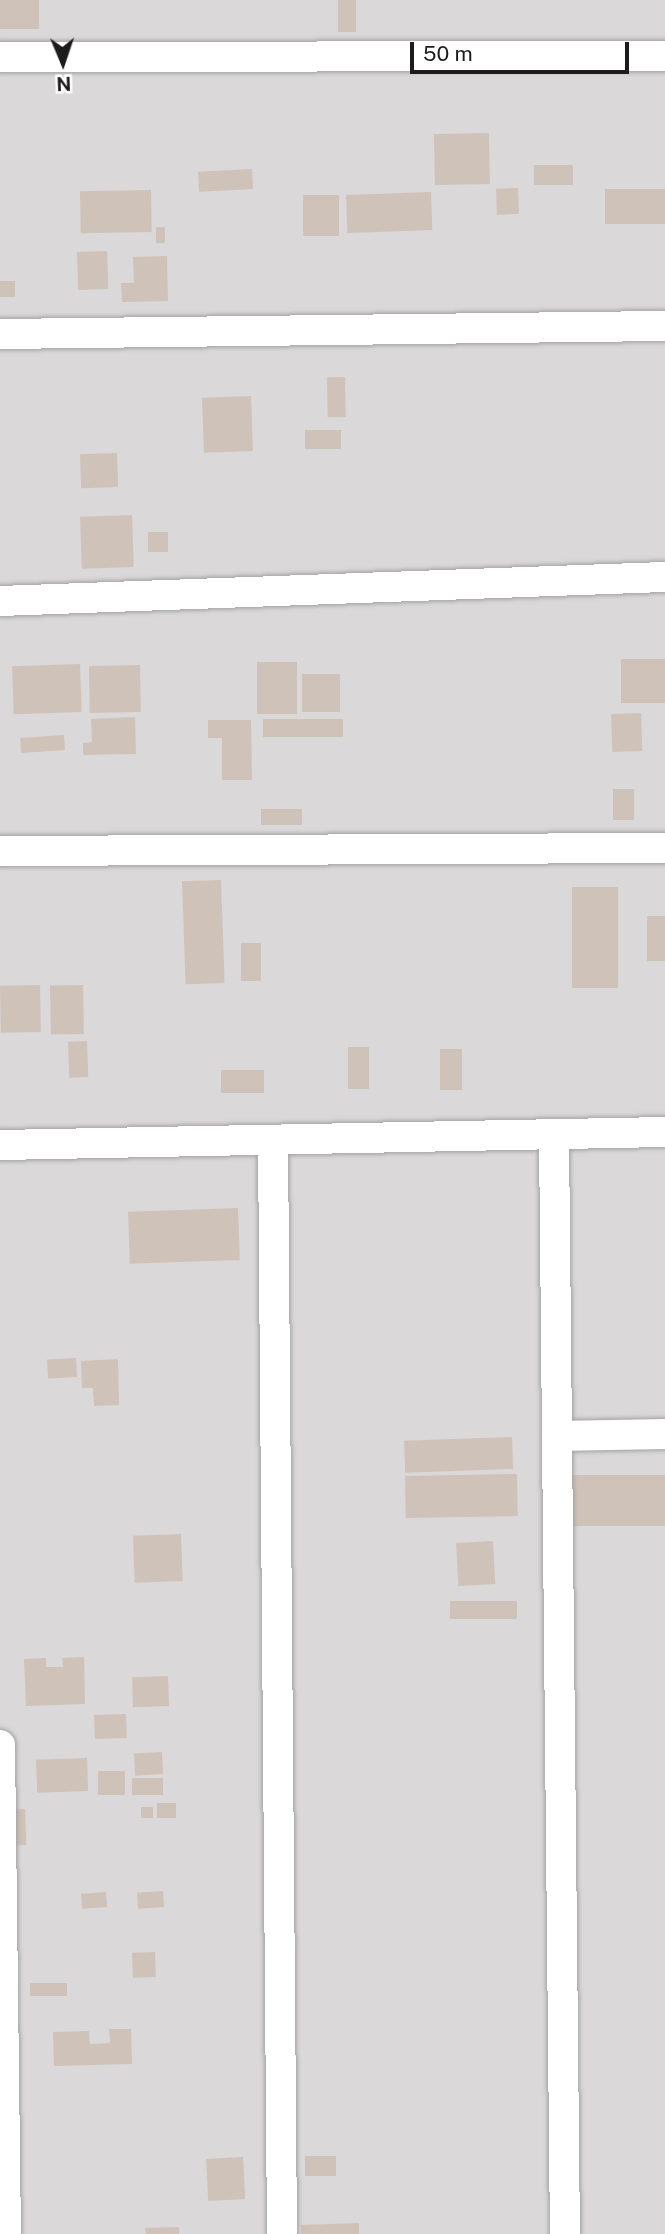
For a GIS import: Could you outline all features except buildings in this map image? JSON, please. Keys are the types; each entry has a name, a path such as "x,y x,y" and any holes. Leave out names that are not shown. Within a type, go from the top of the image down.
{"street":[{"path":"0,57 665,56"},
{"path":"0,334 665,326"},
{"path":"0,601 665,578"},
{"path":"0,851 665,848"},
{"path":"0,1145 665,1132"},
{"path":"554,1135 565,2234"},
{"path":"274,1140 282,2234"},
{"path":"557,1436 665,1434"},
{"path":"0,1745 6,2234"}],"shaded area":[{"path":"0,0 665,0 665,2234 0,2234"}]}
